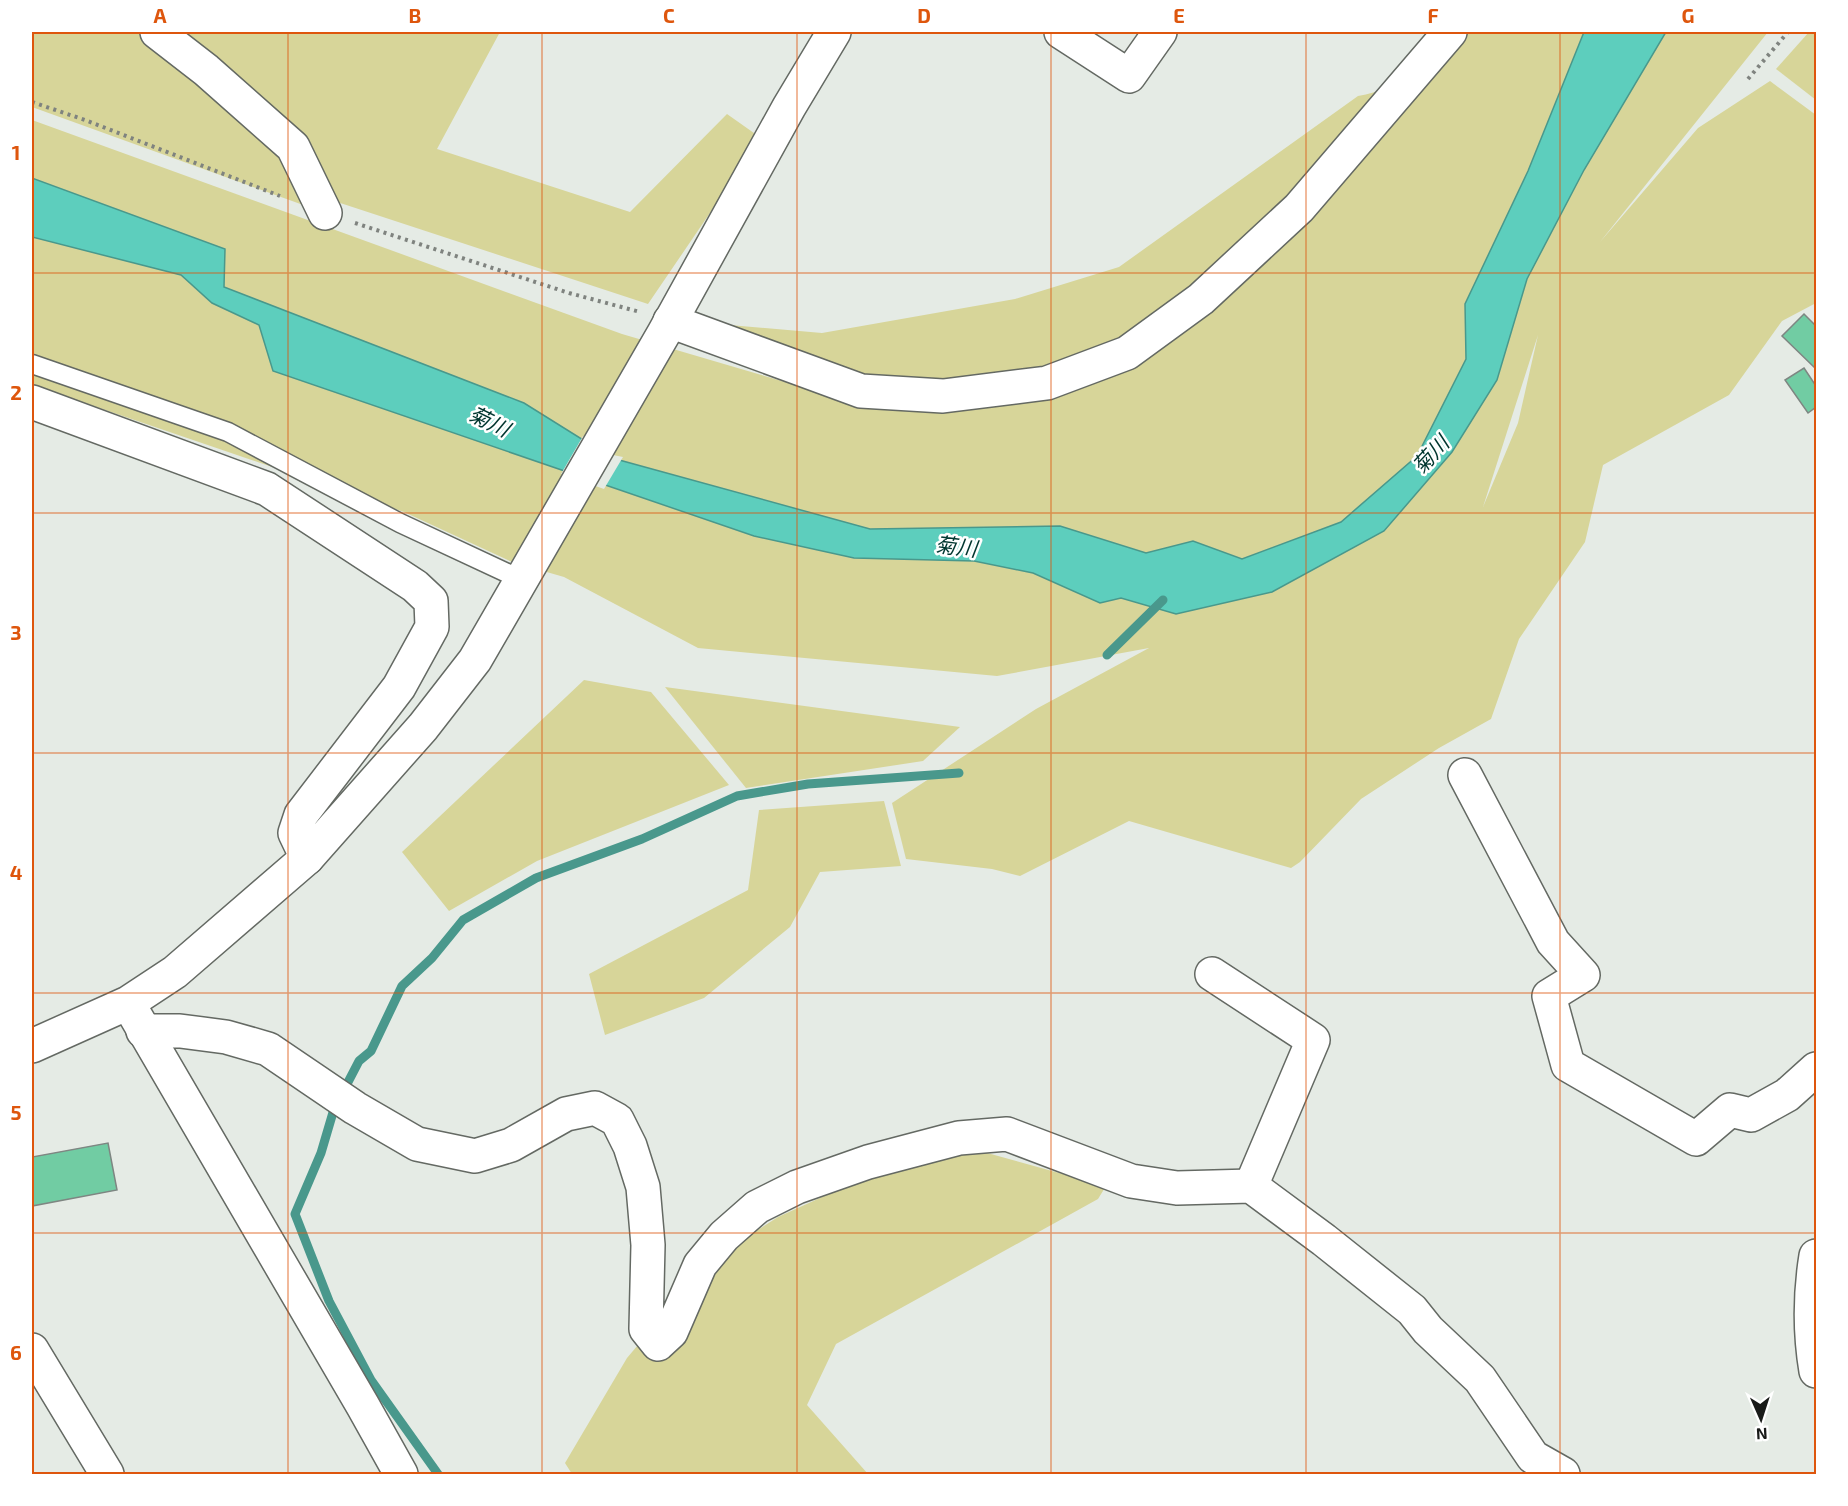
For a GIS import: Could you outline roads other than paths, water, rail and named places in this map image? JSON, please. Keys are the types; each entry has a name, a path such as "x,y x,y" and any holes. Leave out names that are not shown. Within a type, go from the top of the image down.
{"street":[{"path":"157,32 206,70 292,147 325,213"},
{"path":"32,1046 135,1017 175,972 308,858 423,728 475,660 834,32"},
{"path":"1061,32 1129,76 1160,32"},
{"path":"667,327 861,390 943,396 1047,383 1127,353 1201,299 1299,208 1450,32"},
{"path":"32,402 267,489 415,586 431,601 432,627 399,687 301,816 296,832 308,858"},
{"path":"1465,775 1553,942 1583,975 1549,996 1568,1065 1696,1139 1730,1110 1751,1115 1787,1095 1816,1069"},
{"path":"1212,974 1313,1040 1251,1186"},
{"path":"135,1017 180,1031 226,1037 268,1048 355,1108 417,1144 475,1156 511,1145 566,1114 595,1108 617,1120 630,1146 643,1187 648,1245 646,1329 658,1344 671,1332 700,1265 724,1236 758,1207 796,1187 868,1162 958,1138 1007,1134 1131,1181 1178,1188 1251,1186 1412,1310 1428,1330 1480,1379 1533,1457 1563,1474"},
{"path":"135,1017 401,1474"},
{"path":"1816,1256 1812,1346 1816,1371"},
{"path":"32,1350 108,1474"}],"lane":[{"path":"32,364 228,432 400,523 526,573"}],"water":[{"name":"菊川","path":"1584,32 1666,32 1584,170 1527,279 1497,380 1452,452 1384,531 1272,592 1176,614 1121,598 1100,603 1033,573 974,561 854,558 754,536 273,371 259,325 212,303 181,275 32,237 32,178 225,249 224,287 524,403 612,458 870,529 1060,526 1146,553 1193,541 1242,559 1341,522 1417,456 1466,359 1465,304 1528,171"}],"waterway":[{"path":"1107,655 1163,600"},
{"path":"438,1474 371,1380 329,1301 295,1214 321,1153 334,1109 359,1061 371,1051 402,986 432,958 463,920 536,878 642,839 737,796 808,784 959,773"}]}
